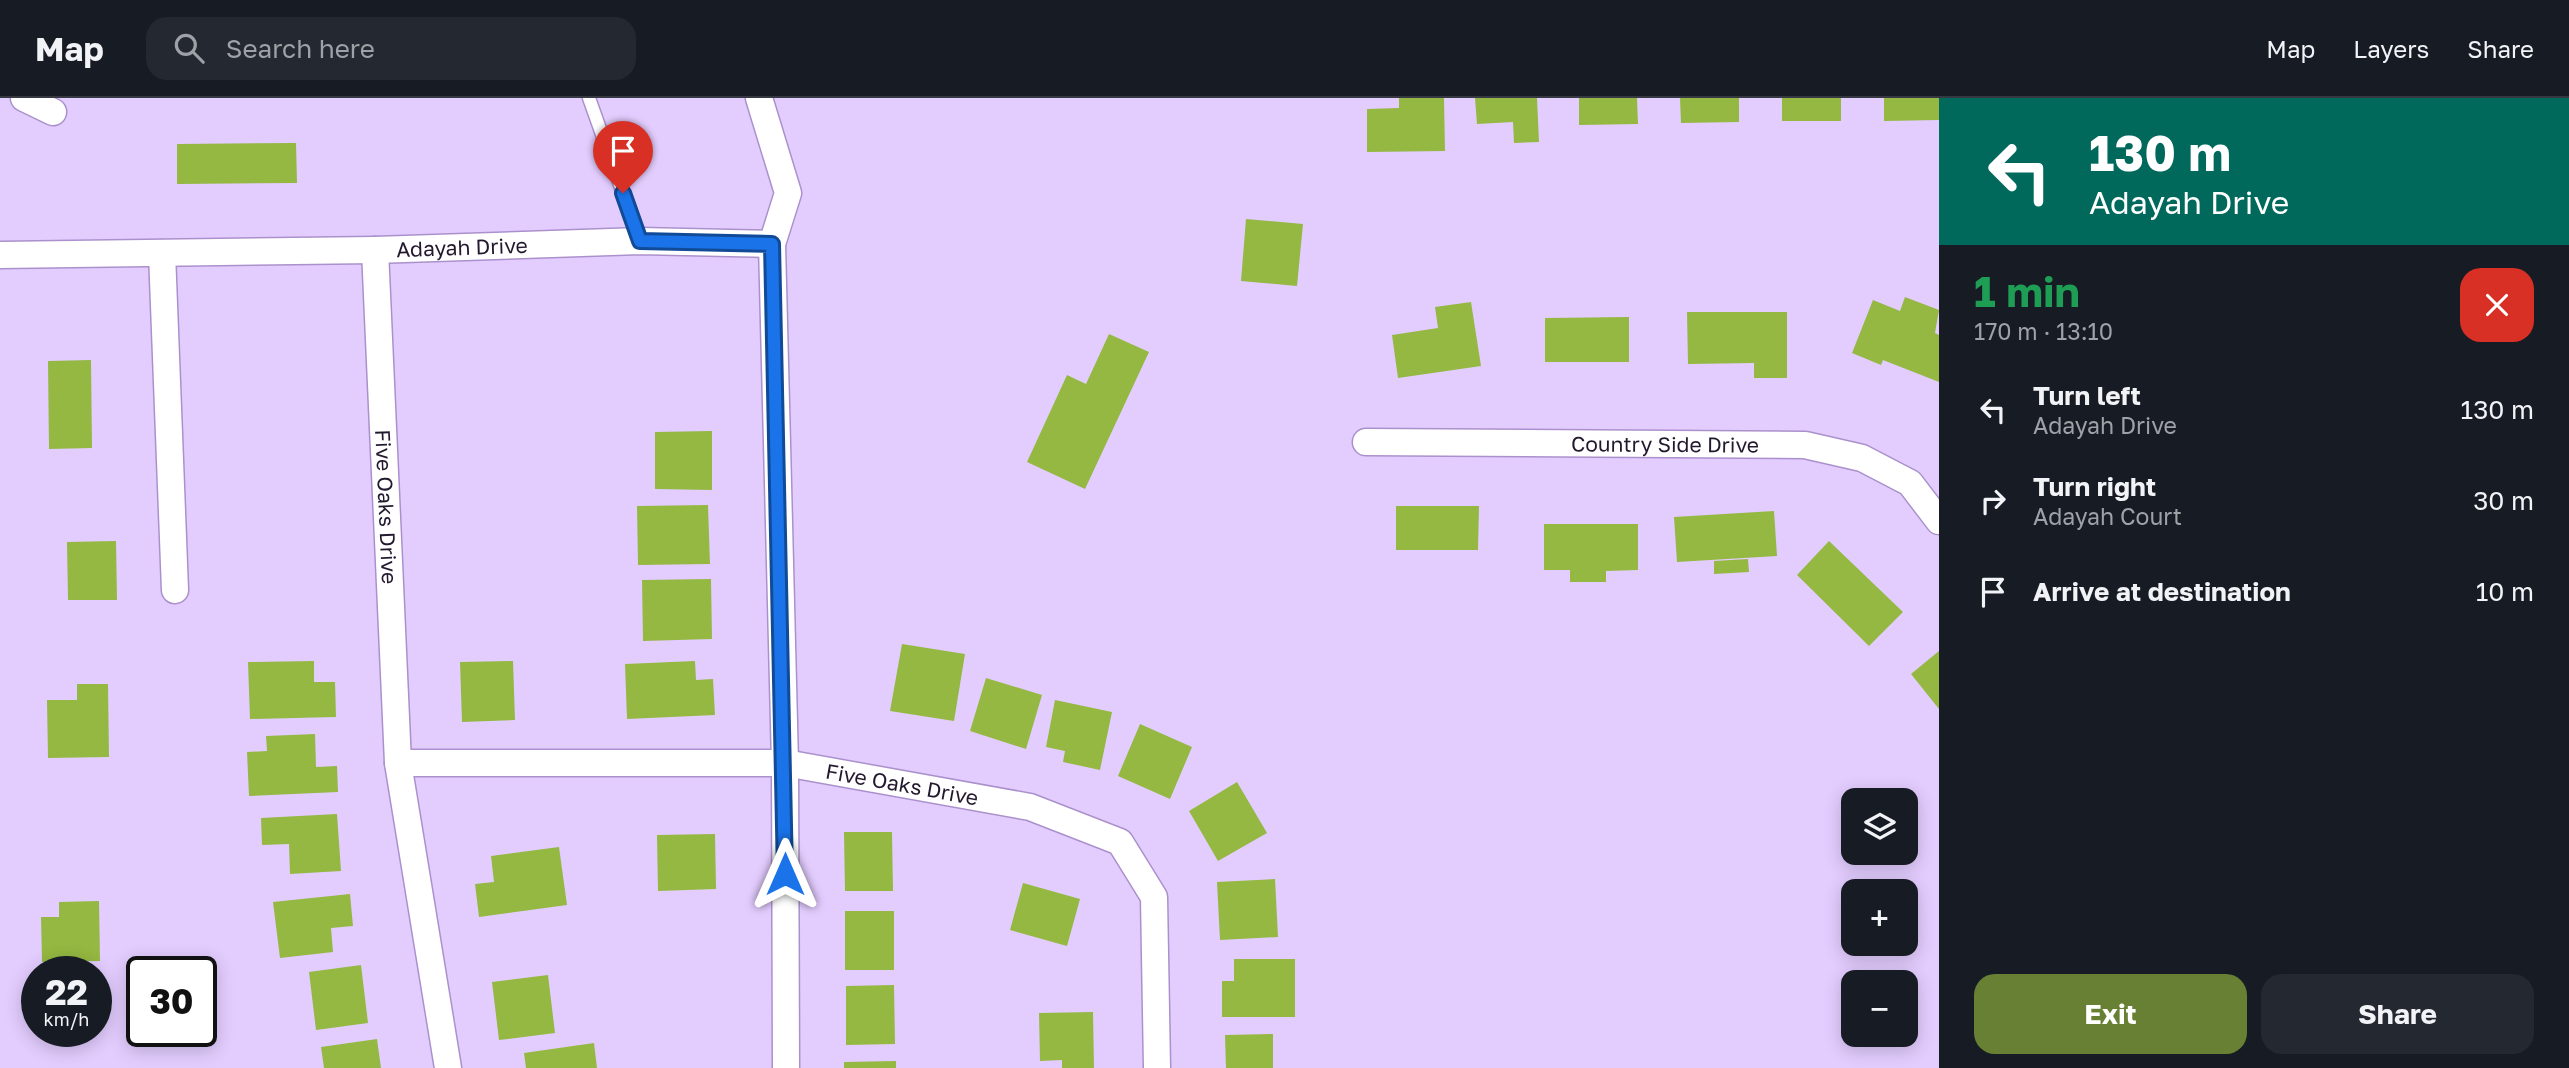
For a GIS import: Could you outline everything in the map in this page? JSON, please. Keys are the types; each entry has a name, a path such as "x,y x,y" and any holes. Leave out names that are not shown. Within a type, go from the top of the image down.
{"street":[{"path":"24,98 53,112"},
{"path":"759,98 788,192 772,244 785,764 786,1068"},
{"name":"Adayah Drive","path":"0,255 375,250 640,241 772,244"},
{"name":"Five Oaks Drive","path":"375,250 398,763 448,1068"},
{"path":"162,253 175,590"},
{"name":"Country Side Drive","path":"1366,442 1805,445 1862,458 1910,483 1939,521"},
{"name":"Five Oaks Drive","path":"398,763 785,764 1030,807 1120,842 1154,897 1157,1068"}],"lane":[{"path":"589,98 640,241"}],"building":[{"path":"1399,98 1444,98 1445,151 1367,152 1367,109 1399,108"},
{"path":"1475,98 1537,98 1539,142 1514,143 1513,122 1477,124"},
{"path":"1579,98 1637,98 1638,124 1579,125"},
{"path":"1680,98 1739,98 1739,122 1681,123"},
{"path":"1782,98 1841,98 1841,121 1782,121"},
{"path":"1884,98 1939,98 1939,120 1884,121"},
{"path":"296,143 297,183 177,184 177,144"},
{"path":"1246,219 1303,224 1297,286 1241,281"},
{"path":"1905,297 1939,310 1935,333 1939,335 1939,382 1883,360 1881,365 1852,353 1873,300 1900,311"},
{"path":"1471,302 1481,366 1398,378 1392,335 1438,328 1435,307"},
{"path":"1687,312 1787,312 1787,378 1754,378 1754,363 1688,364"},
{"path":"1629,317 1629,362 1545,362 1545,318"},
{"path":"1109,334 1149,352 1085,489 1027,462 1067,375 1086,384"},
{"path":"91,360 92,448 49,449 48,361"},
{"path":"712,431 712,490 655,489 655,432"},
{"path":"708,505 710,564 638,565 637,506"},
{"path":"1396,506 1479,506 1478,550 1396,550"},
{"path":"1774,511 1777,556 1677,562 1674,517"},
{"path":"1544,524 1638,524 1638,570 1606,571 1606,582 1570,582 1570,570 1544,570"},
{"path":"116,541 117,600 68,600 67,542"},
{"path":"1829,541 1903,612 1869,646 1797,575"},
{"path":"1748,559 1749,572 1714,574 1714,561"},
{"path":"711,579 712,639 643,641 642,580"},
{"path":"902,644 965,654 954,721 890,711"},
{"path":"1939,651 1939,709 1911,674"},
{"path":"314,661 314,682 335,682 336,717 250,719 248,662"},
{"path":"513,661 515,720 462,722 460,662"},
{"path":"695,661 696,680 713,679 715,715 627,719 625,664"},
{"path":"986,678 1042,695 1026,749 970,731"},
{"path":"77,684 108,684 109,757 48,758 47,700 77,700"},
{"path":"1055,700 1112,712 1100,770 1063,762 1065,751 1046,747"},
{"path":"1140,724 1192,747 1170,799 1118,776"},
{"path":"315,734 316,767 337,766 338,792 249,796 247,752 267,751 266,736"},
{"path":"1237,782 1267,833 1218,861 1189,811"},
{"path":"337,814 341,871 290,874 289,844 262,845 261,818"},
{"path":"844,832 892,832 893,891 845,891"},
{"path":"715,834 716,889 658,891 657,835"},
{"path":"559,847 567,905 479,917 475,884 494,882 491,856"},
{"path":"1275,879 1278,937 1220,940 1217,882"},
{"path":"1023,883 1080,899 1067,946 1010,930"},
{"path":"350,894 353,926 331,928 333,952 280,958 273,902"},
{"path":"99,901 100,956 42,956 41,917 59,917 59,902"},
{"path":"845,911 894,911 894,970 845,970"},
{"path":"1234,959 1295,959 1295,1017 1222,1017 1222,981 1234,981"},
{"path":"361,965 368,1023 316,1030 309,972"},
{"path":"548,975 555,1033 499,1040 492,982"},
{"path":"894,985 895,1044 846,1045 846,986"},
{"path":"1093,1012 1094,1068 1062,1068 1062,1060 1040,1061 1039,1013"},
{"path":"1273,1034 1273,1068 1226,1068 1225,1035"},
{"path":"377,1039 381,1068 324,1068 321,1047"},
{"path":"594,1043 597,1068 526,1068 524,1053"},
{"path":"896,1061 896,1068 844,1068 844,1062"}],"route":[{"path":"623,193 640,241 772,244 785,764 785,874"}]}
